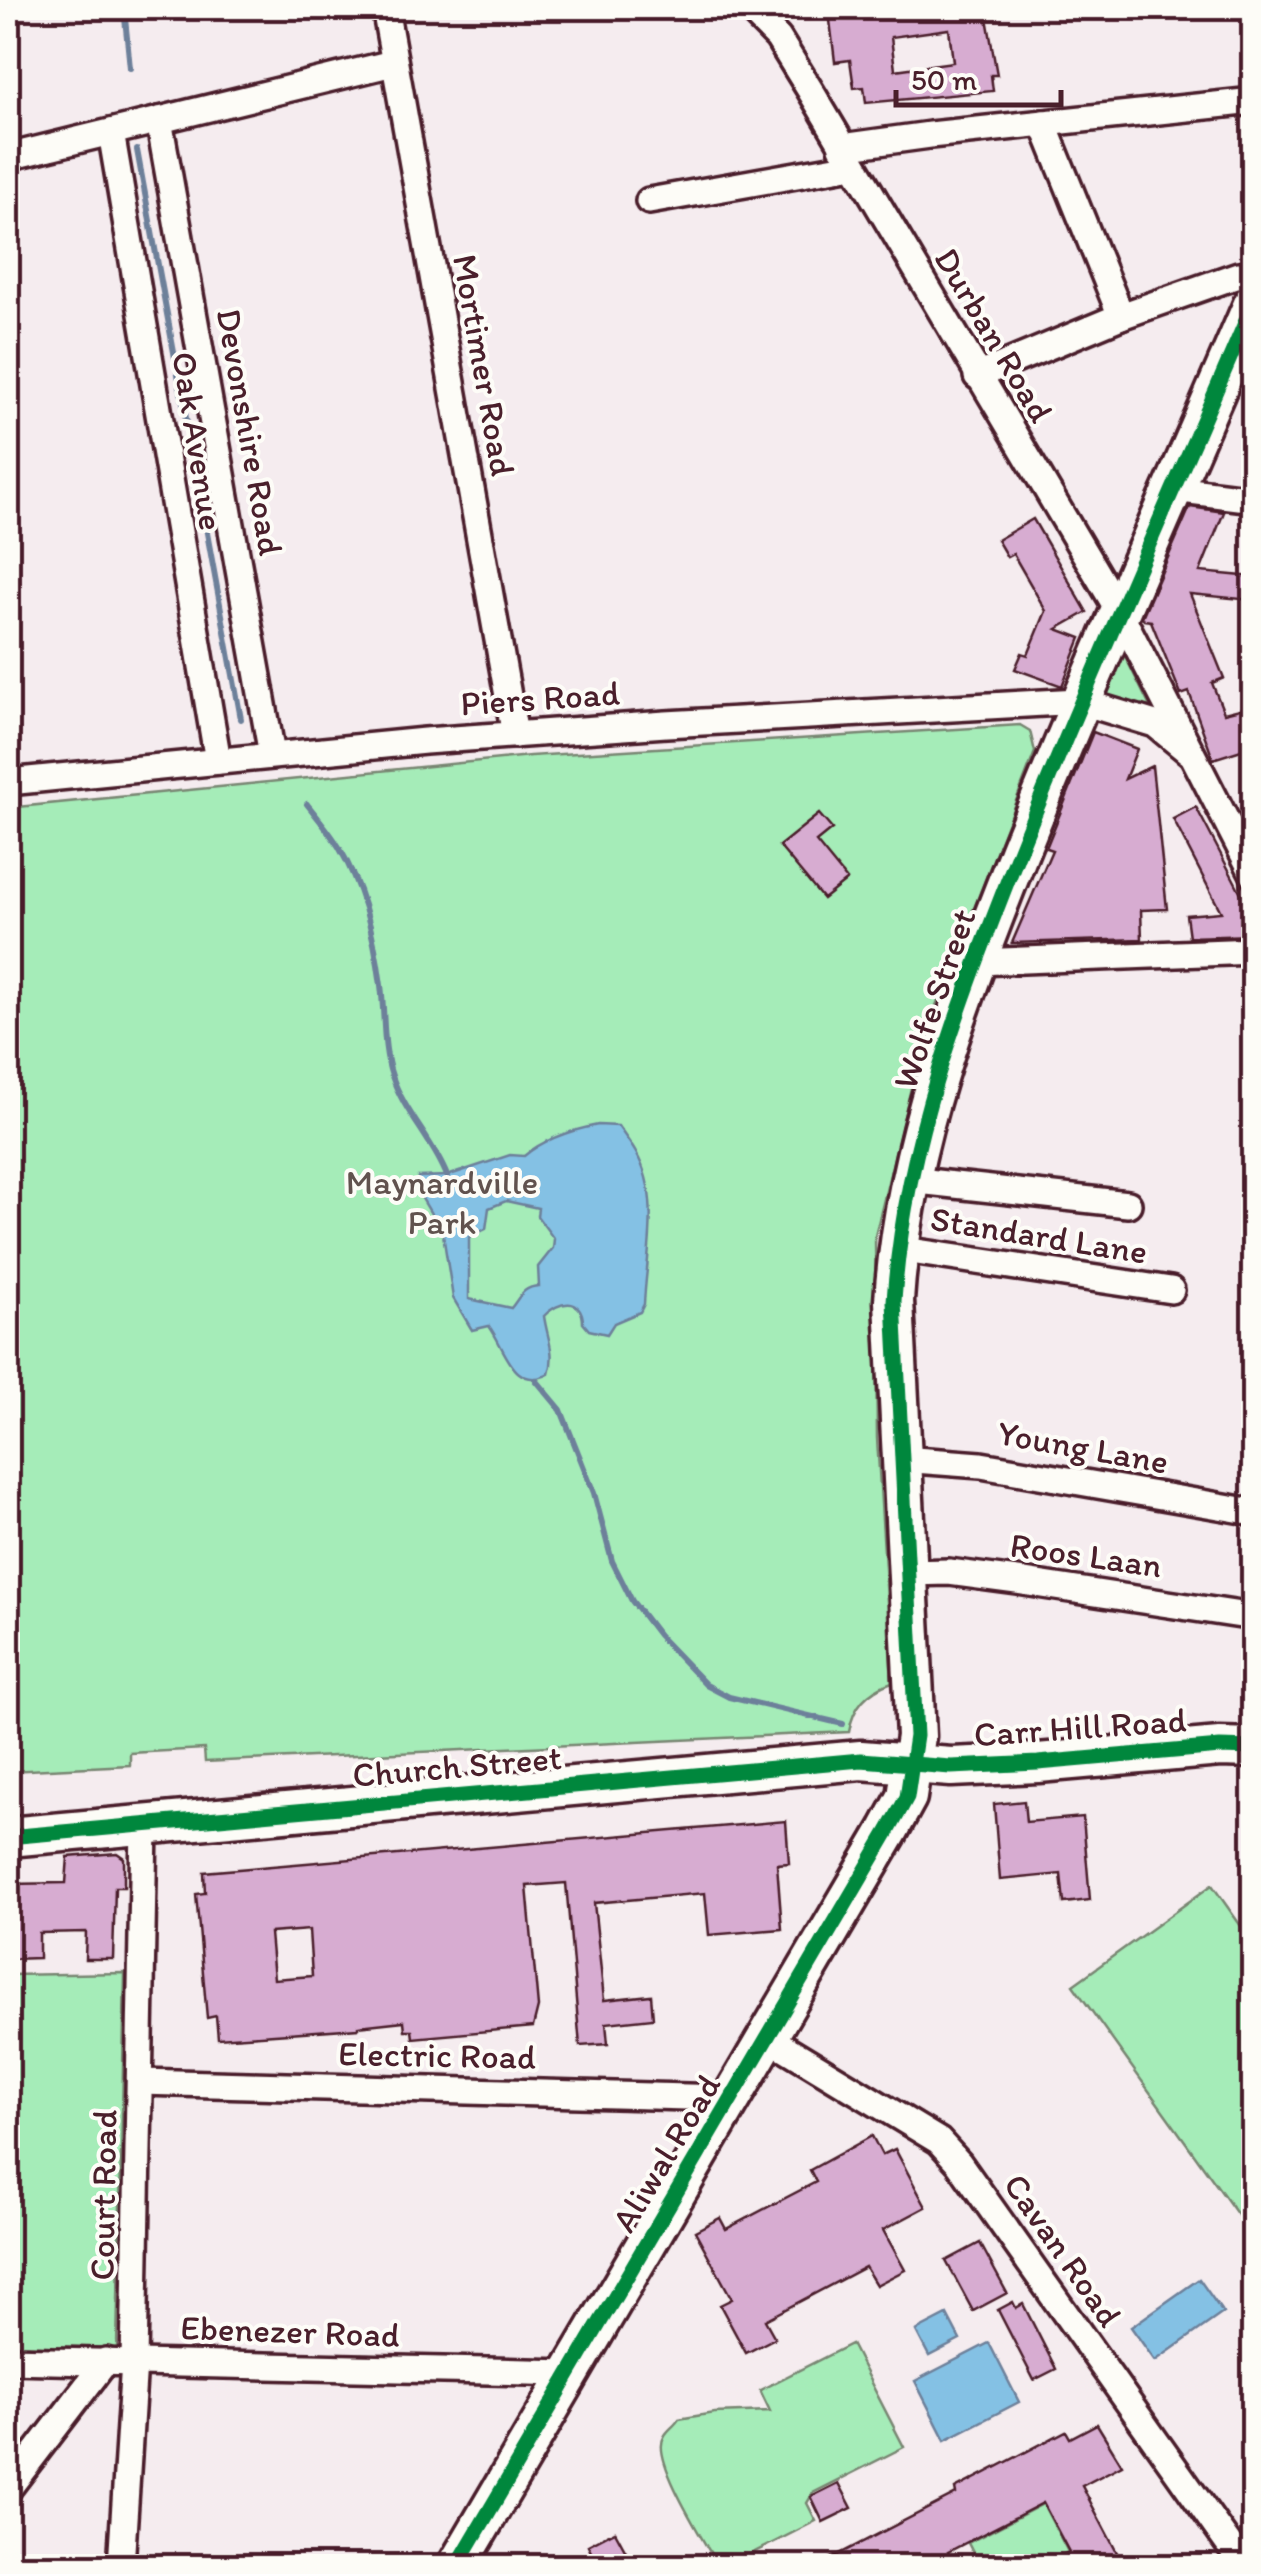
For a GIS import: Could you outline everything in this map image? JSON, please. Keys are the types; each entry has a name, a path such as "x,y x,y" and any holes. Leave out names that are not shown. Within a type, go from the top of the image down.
{"street":[{"name":"Mortimer Road","path":"385,8 516,735"},
{"name":"Durban Road","path":"748,8 778,38 1120,613 1161,716 1189,752 1254,876"},
{"path":"8,157 393,63"},
{"path":"649,201 848,156 1043,123 1254,100"},
{"name":"Devonshire Road","path":"159,120 272,756"},
{"path":"1043,123 1121,316"},
{"name":"Oak Avenue","path":"112,132 218,761"},
{"path":"976,376 1121,316 1238,275 1254,277"},
{"name":"Wolfe Street","path":"912,1764 916,1736 894,1344 897,1249 909,1180 930,1096 976,962 1079,701 1254,302"},
{"path":"1174,489 1254,499"},
{"name":"Durban Road","path":"1079,701 1161,716"},
{"name":"Piers Road","path":"8,782 516,735 1079,701"},
{"path":"976,962 1254,951"},
{"path":"909,1180 1128,1204"},
{"name":"Standard Lane","path":"897,1249 1171,1290"},
{"name":"Young Lane","path":"901,1459 982,1465 1254,1512"},
{"name":"Roos Laan","path":"907,1573 950,1572 1000,1578 1254,1617"},
{"name":"Carr Hill Road","path":"912,1764 1038,1763 1220,1747 1254,1748"},
{"name":"Church Street","path":"8,1837 785,1766 862,1760 912,1764"},
{"name":"Aliwal Road","path":"457,2566 907,1796 912,1764"},
{"name":"Court Road","path":"121,2566 134,2362 144,1826"},
{"name":"Cavan Road","path":"769,2038 939,2141 1232,2549 1240,2566"},
{"name":"Electric Road","path":"140,2082 584,2093 732,2101"},
{"name":"Ebenezer Road","path":"8,2360 570,2373"},
{"path":"8,2489 106,2362"}],"green space":[{"path":"1122,650 1155,717 1098,694"},
{"name":"Maynardville Park","path":"1020,725 1030,731 1035,752 923,1039 875,1236 877,1438 892,1682 863,1701 849,1732 205,1762 204,1749 130,1753 130,1765 8,1771 8,808 530,756"},
{"path":"1212,1885 1253,1943 1253,2236 1073,1985"},
{"path":"125,1973 117,2348 8,2345 8,1975"},
{"path":"851,2344 904,2447 813,2493 807,2503 816,2521 727,2566 718,2566 672,2481 662,2448 665,2435 679,2419 770,2411 760,2390"},
{"path":"1043,2504 1068,2552 1055,2559 1057,2564 980,2566 968,2543"}],"water":[{"path":"598,1125 618,1126 644,1170 649,1189 644,1304 640,1312 614,1323 607,1334 589,1330 574,1305 550,1311 544,1316 551,1352 549,1374 527,1377 512,1365 489,1326 472,1330 453,1298 443,1234 417,1190 418,1177 447,1176 510,1155 524,1156 549,1140","holes":["506,1201 538,1208 537,1216 554,1239 553,1248 538,1267 539,1286 525,1290 511,1308 469,1299 469,1237 486,1229 489,1208"]},
{"path":"1199,2279 1223,2313 1155,2361 1131,2327"},
{"path":"947,2315 960,2340 929,2356 916,2331"},
{"path":"989,2343 1019,2402 945,2440 915,2381"}],"building":[{"path":"862,8 973,8 974,14 986,12 997,75 991,75 993,91 866,103 864,87 854,88 850,60 835,62 829,12","holes":["949,29 953,62 895,70 891,37"]},
{"path":"1190,507 1224,512 1200,572 1253,577 1251,600 1190,594 1224,678 1212,683 1224,713 1248,707 1254,723 1254,746 1213,759 1189,692 1181,695 1151,621 1142,617"},
{"path":"1033,519 1087,612 1057,629 1081,638 1062,686 1015,669 1022,653 1028,655 1046,611 1013,554 1007,557 997,540"},
{"path":"1093,732 1137,749 1125,779 1152,766 1167,909 1141,910 1142,939 1012,943 1052,850 1046,848"},
{"path":"1196,807 1254,918 1254,935 1189,937 1186,915 1221,912 1173,819"},
{"path":"819,814 832,829 816,842 847,880 823,899 779,846"},
{"path":"1024,1801 1026,1822 1083,1817 1090,1900 1064,1903 1061,1874 1000,1880 994,1804"},
{"path":"786,1821 789,1863 777,1864 782,1929 709,1935 705,1893 594,1903 604,2000 651,1995 653,2018 606,2023 608,2044 580,2046 566,1883 527,1886 538,2007 533,2027 413,2038 412,2030 405,2030 404,2021 218,2038 216,2016 207,2018 196,1894 205,1893 204,1872","holes":["309,1930 312,1976 274,1979 270,1933"]},
{"path":"117,1853 124,1858 124,1887 115,1887 113,1959 85,1959 86,1932 39,1933 39,1958 10,1959 8,1884 66,1883 68,1857"},
{"path":"872,2136 882,2155 895,2149 926,2207 883,2230 905,2270 876,2285 865,2267 765,2320 775,2338 746,2353 720,2305 732,2299 695,2231 720,2218 726,2229 816,2182 810,2170"},
{"path":"980,2243 1007,2293 973,2311 946,2261"},
{"path":"1013,2302 1016,2308 1023,2304 1056,2369 1034,2380 998,2310"},
{"path":"1097,2424 1122,2465 1082,2486 1124,2566 1041,2566 1069,2552 1043,2503 948,2552 951,2558 935,2566 816,2566 956,2494 955,2489 1066,2431 1070,2438"},
{"path":"839,2483 852,2508 823,2522 811,2497"},
{"path":"615,2531 634,2566 561,2566 591,2551 588,2545"}],"waterway":[{"path":"124,8 130,68"},
{"path":"137,150 241,719"},
{"path":"307,804 335,841 355,879 375,950 392,1076 447,1176"},
{"path":"536,1380 561,1410 594,1493 612,1561 632,1601 658,1635 706,1685 729,1697 843,1724"}],"cycle path":[{"path":"457,2566 907,1797 916,1736 894,1301 900,1242 923,1128 957,1016 1019,852 1254,302"},
{"path":"8,1837 861,1760 951,1767 1220,1747 1254,1748"}]}
